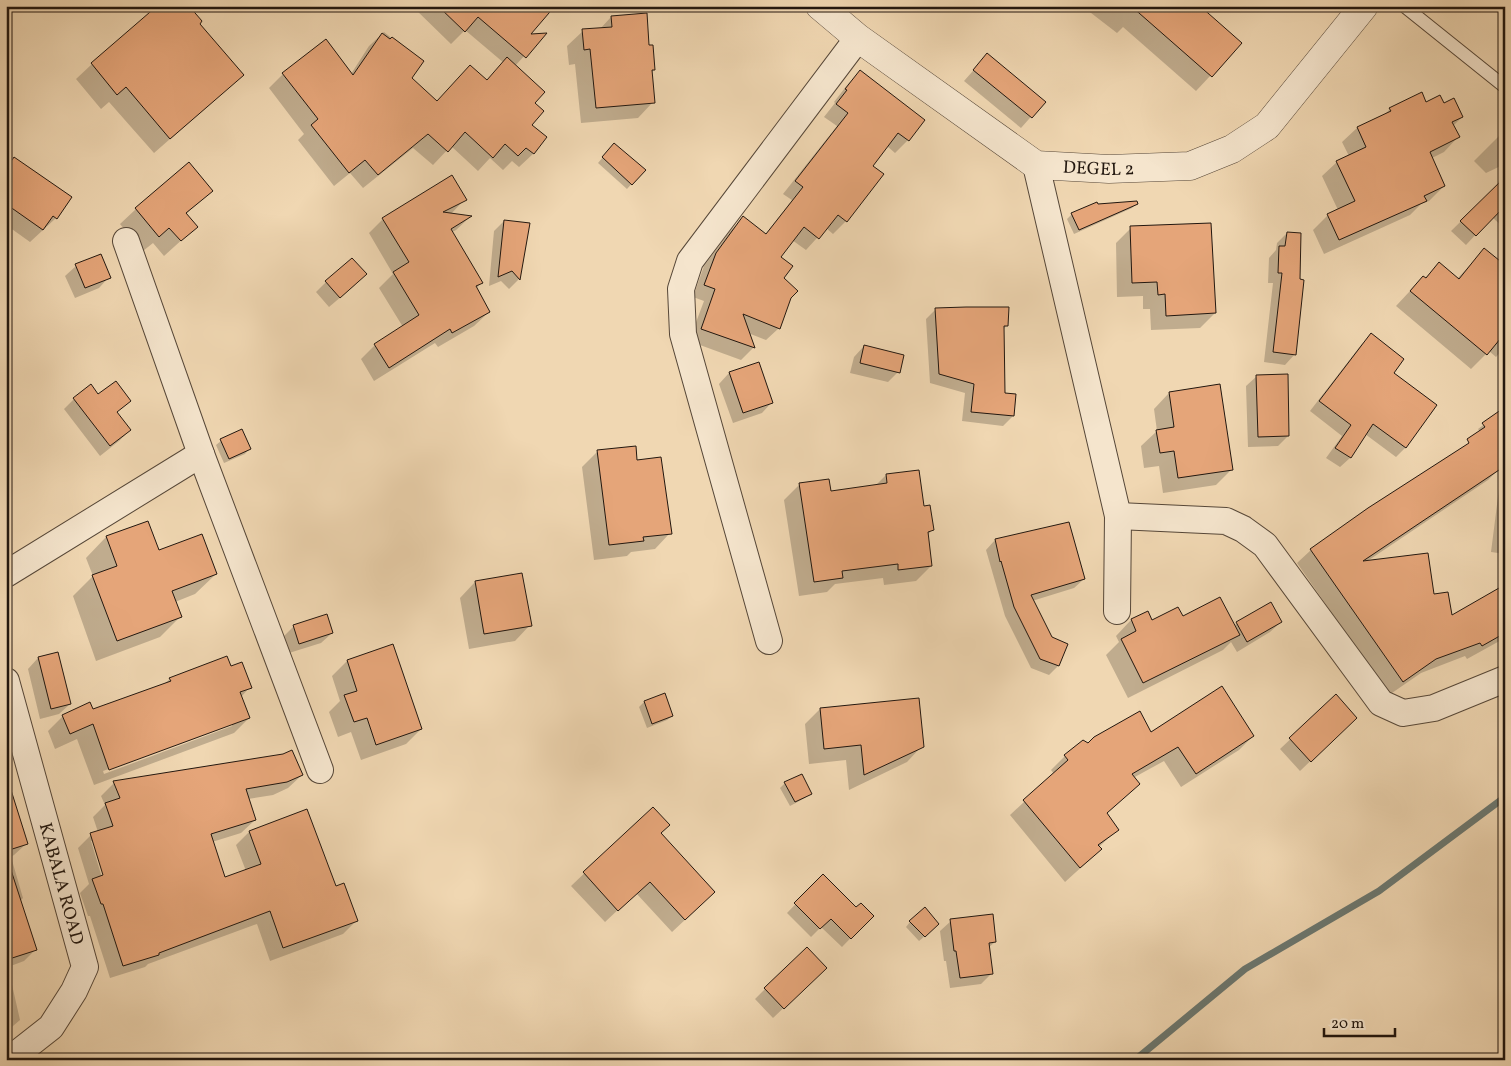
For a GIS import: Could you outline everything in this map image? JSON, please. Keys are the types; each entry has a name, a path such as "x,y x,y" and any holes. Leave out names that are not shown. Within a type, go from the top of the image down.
{"street":[{"path":"820,6 858,38 1036,165 1118,516 1117,611"},
{"name":"DEGEL 2","path":"1036,165 1109,170 1190,166 1232,149 1267,126 1364,6"},
{"path":"769,641 683,334 681,289 690,261 858,38"},
{"path":"126,241 201,454 320,770"},
{"path":"6,574 201,454"},
{"path":"1118,516 1226,521 1243,529 1265,545 1381,702 1404,713 1434,708 1505,679"},
{"name":"KABALA ROAD","path":"6,681 85,966 74,991 51,1027 9,1060"}],"lane":[{"path":"1404,6 1505,87"}],"building":[{"path":"157,6 189,6 202,21 200,24 244,75 170,139 126,87 117,95 91,63"},
{"path":"438,6 555,6 531,34 547,33 526,58 478,17 465,32"},
{"path":"1131,6 1200,6 1242,43 1212,77"},
{"path":"647,13 649,45 653,45 655,70 652,70 655,103 596,108 590,49 584,50 582,29 612,27 611,16"},
{"path":"382,33 390,39 392,37 424,61 412,78 437,101 470,65 487,80 507,57 545,92 535,103 544,111 532,125 547,137 534,154 526,148 518,156 505,144 493,158 465,132 448,152 428,134 378,175 365,160 349,173 311,125 318,119 282,73 326,39 353,75"},
{"path":"987,53 1046,102 1032,118 973,70"},
{"path":"860,70 925,120 909,141 898,133 873,166 884,174 847,222 838,215 819,239 804,227 781,257 793,266 784,278 798,291 791,298 780,329 743,314 755,348 701,329 715,289 704,285 716,253 743,216 766,234 803,187 795,181 848,113 836,104"},
{"path":"1422,92 1426,102 1440,95 1444,103 1454,98 1463,117 1452,122 1460,137 1430,152 1445,186 1424,196 1427,201 1339,240 1327,214 1355,201 1336,161 1366,147 1357,127 1391,111 1389,108"},
{"path":"614,143 646,170 632,185 602,157"},
{"path":"14,157 72,197 57,219 53,216 43,230 6,204 6,169"},
{"path":"189,162 213,191 186,213 198,227 181,241 169,228 159,237 135,208"},
{"path":"452,175 467,200 443,212 472,216 451,229 483,283 476,286 490,312 452,333 450,329 389,368 374,344 419,315 393,272 409,262 382,218"},
{"path":"1505,177 1505,206 1476,236 1460,221"},
{"path":"1137,201 1138,204 1079,230 1071,213 1097,202 1098,204"},
{"path":"504,220 530,223 520,280 512,271 498,277"},
{"path":"1211,223 1216,313 1166,316 1165,294 1158,295 1157,282 1132,283 1130,226"},
{"path":"1287,232 1301,233 1300,279 1304,280 1296,355 1273,352 1282,273 1278,273 1279,246 1285,246"},
{"path":"1484,248 1505,265 1505,333 1487,355 1410,291 1423,276 1426,278 1439,262 1459,279"},
{"path":"101,254 111,278 85,288 75,264"},
{"path":"352,258 367,274 340,298 325,281"},
{"path":"1009,307 1008,326 1004,326 1005,393 1016,394 1014,416 971,412 974,384 939,374 935,308"},
{"path":"1371,333 1404,359 1394,373 1437,405 1406,448 1373,424 1351,458 1335,448 1351,425 1319,401"},
{"path":"864,345 904,355 900,373 860,363"},
{"path":"759,362 773,403 743,413 729,372"},
{"path":"1288,374 1289,436 1258,437 1256,375"},
{"path":"116,381 131,401 117,412 131,430 110,446 73,398 91,384 98,394"},
{"path":"1220,384 1233,470 1178,478 1174,451 1160,453 1156,430 1174,427 1169,392"},
{"path":"1505,407 1505,466 1363,561 1428,553 1434,594 1448,592 1452,615 1499,588 1505,599 1505,633 1482,646 1480,643 1436,659 1403,682 1310,549 1368,508 1469,443 1467,439 1485,427 1482,423"},
{"path":"242,429 251,449 229,459 220,439"},
{"path":"636,446 637,460 661,457 672,534 643,537 644,541 609,545 597,450"},
{"path":"919,470 924,506 930,505 934,530 928,532 932,566 898,570 898,564 842,571 843,578 814,582 799,483 829,479 831,491 887,483 886,474"},
{"path":"148,521 159,550 202,534 217,574 172,591 182,617 117,641 92,575 117,566 106,536"},
{"path":"1069,522 1085,579 1031,595 1052,637 1068,644 1059,666 1040,659 1014,607 995,539"},
{"path":"522,573 532,626 484,634 475,581"},
{"path":"1220,597 1240,635 1143,683 1121,639 1136,631 1131,619 1148,611 1152,620 1178,607 1183,616"},
{"path":"1271,602 1282,622 1247,642 1236,622"},
{"path":"327,614 333,633 299,644 293,625"},
{"path":"393,644 422,729 376,745 367,718 354,722 344,695 357,691 347,660"},
{"path":"58,652 71,704 51,709 38,657"},
{"path":"227,656 231,666 242,662 252,688 240,692 250,718 109,770 93,724 70,734 62,715 90,702 93,709 171,681 169,678"},
{"path":"1222,686 1254,736 1196,774 1178,747 1132,774 1140,784 1107,813 1119,830 1098,845 1102,849 1080,868 1023,800 1068,760 1064,755 1083,740 1088,743 1094,737 1140,711 1151,732"},
{"path":"665,693 673,716 652,724 644,701"},
{"path":"1336,694 1357,718 1311,762 1289,738"},
{"path":"919,698 924,747 864,775 861,745 824,749 820,708"},
{"path":"292,750 303,775 287,782 246,789 256,820 211,834 225,877 261,864 249,831 307,809 336,886 344,883 358,921 283,948 270,911 159,953 159,955 123,966 103,904 101,904 92,879 103,875 90,833 113,826 105,803 120,798 113,781 283,754"},
{"path":"802,774 812,794 795,802 784,782"},
{"path":"11,790 28,844 6,851 6,791"},
{"path":"653,807 670,825 661,833 715,892 685,920 650,882 618,911 583,872"},
{"path":"10,867 37,950 6,960 6,868"},
{"path":"823,874 856,907 861,903 874,916 851,939 831,919 820,929 794,903"},
{"path":"925,907 939,924 925,937 909,921"},
{"path":"993,914 996,942 989,943 993,974 960,978 950,919"},
{"path":"807,947 827,968 784,1009 764,988"}],"waterway":[{"path":"1135,1060 1245,969 1379,891 1505,797"}]}
